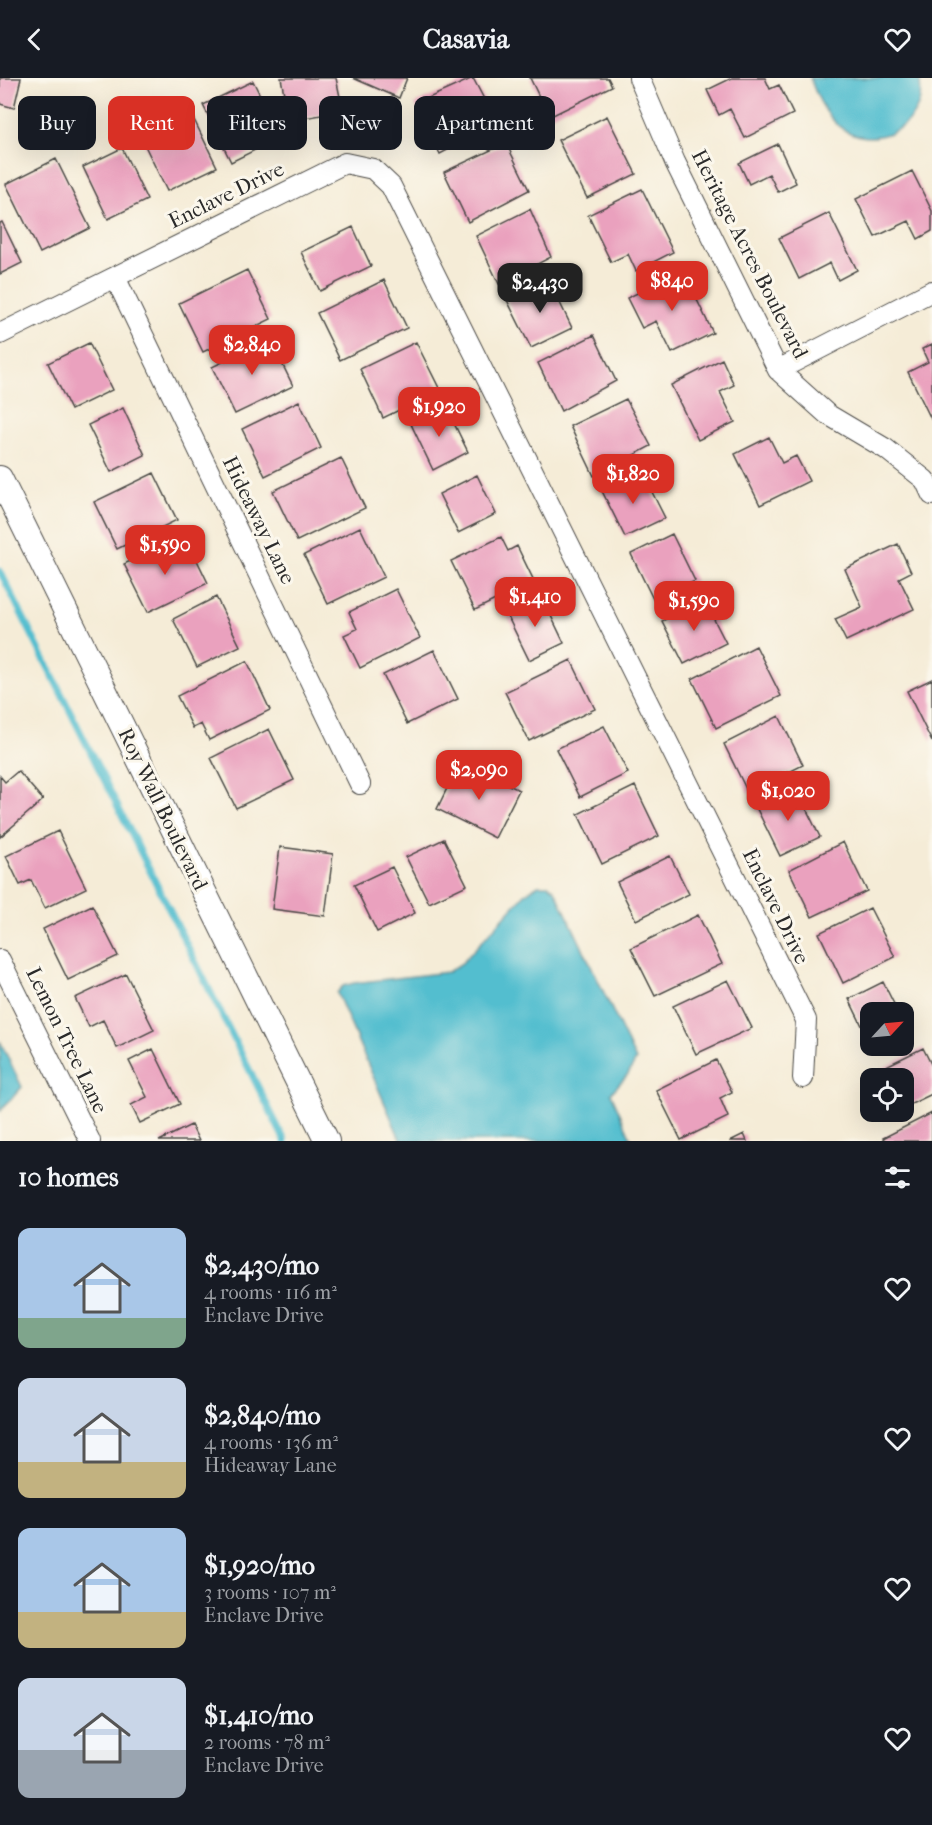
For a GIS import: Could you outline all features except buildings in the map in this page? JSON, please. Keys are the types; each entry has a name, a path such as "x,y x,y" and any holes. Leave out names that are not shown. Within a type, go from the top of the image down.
{"street":[{"name":"Heritage Acres Boulevard","path":"639,78 675,162 778,369 827,414 886,449 925,480 932,495"},
{"name":"Enclave Drive","path":"0,334 345,163 373,169 391,186 806,1020 803,1078"},
{"name":"Hideaway Lane","path":"115,277 360,784"},
{"path":"778,369 932,291"},
{"name":"Roy Wall Boulevard","path":"0,478 327,1141"},
{"name":"Lemon Tree Lane","path":"0,960 90,1141"}],"water":[{"path":"810,78 919,78 920,96 915,112 905,124 892,132 876,136 860,136 845,130 832,119 819,100"},
{"path":"538,885 549,885 555,890 636,1060 628,1074 611,1093 632,1141 401,1141 337,993 343,986 354,983 448,972 462,963 526,893"},
{"path":"0,1041 22,1087 0,1111"}],"waterway":[{"path":"0,571 285,1141"}]}
